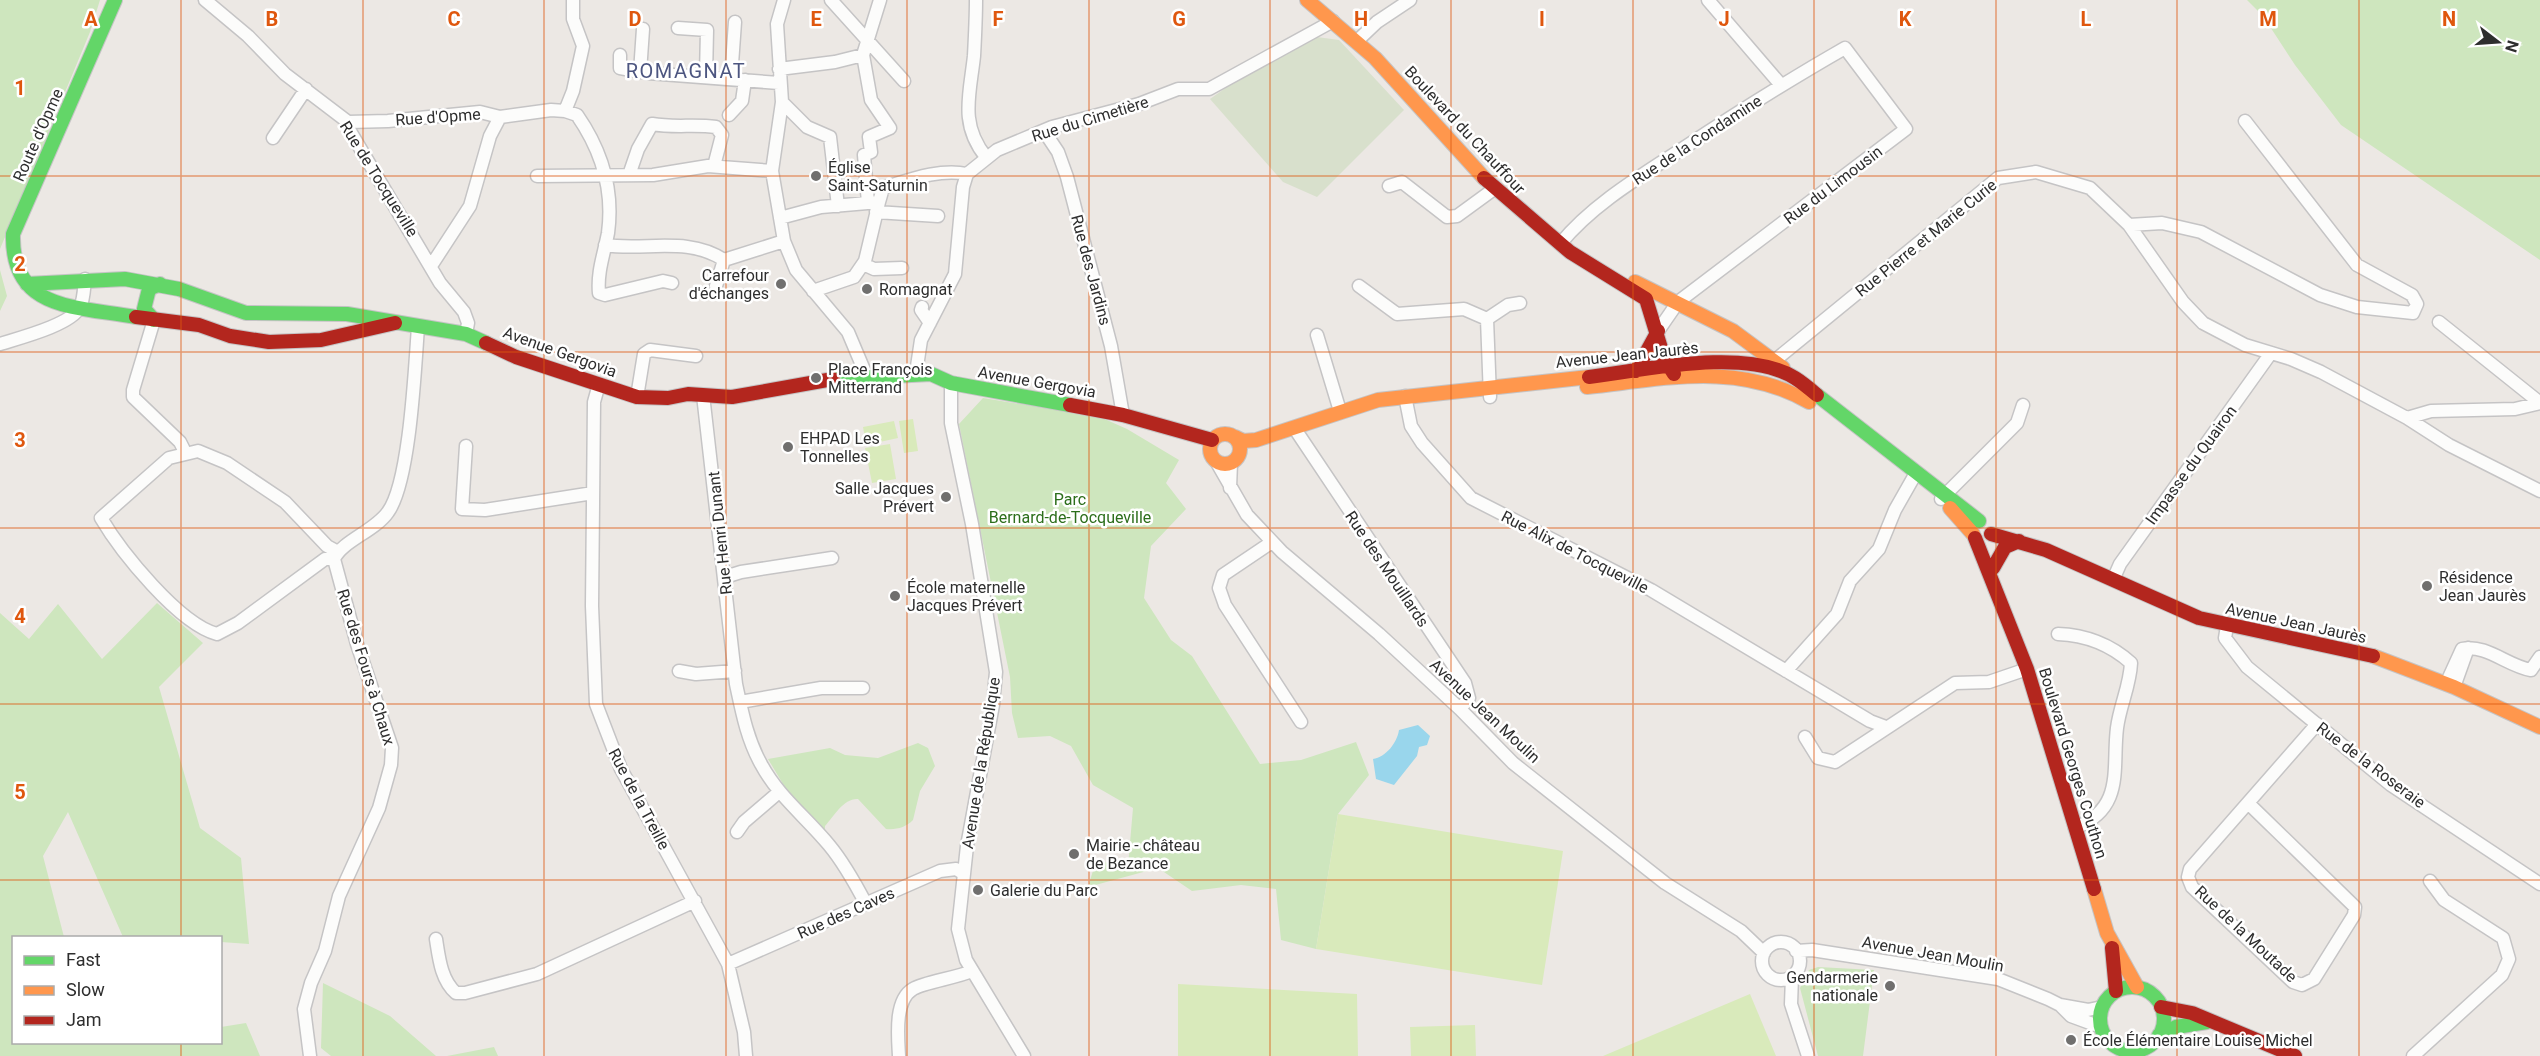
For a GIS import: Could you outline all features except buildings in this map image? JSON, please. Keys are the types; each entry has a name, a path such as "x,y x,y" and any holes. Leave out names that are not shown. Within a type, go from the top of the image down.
{"main road":[{"name":"Route d'Opme","path":"115,0 13,234 14,265 34,294 45,300 154,320 199,325 252,341 298,343"},
{"name":"Boulevard du Chauffour","path":"1307,0 1357,41 1494,189 1560,244 1608,273"},
{"path":"1608,273 1678,302 1733,331 1770,370"},
{"path":"1608,273 1646,299 1653,310 1668,368 1679,379"},
{"path":"27,284 85,279 125,279 160,285"},
{"path":"154,320 144,309 144,302 149,289 160,285"},
{"name":"Avenue Gergovia","path":"160,285 246,313 347,314 466,334 516,357 637,397 710,395"},
{"path":"347,314 351,322 348,336"},
{"name":"Avenue Gergovia","path":"298,343 348,336 395,323"},
{"path":"1636,371 1658,331"},
{"path":"1727,368 1733,351 1733,331"},
{"name":"Avenue Jean Jaurès","path":"1490,392 1668,368 1770,370 1794,377 1914,476"},
{"name":"Avenue Jean Jaurès","path":"1235,437 1243,441 1256,440 1405,401 1490,392 1679,379 1727,368"},
{"name":"Avenue Jean Jaurès","path":"1770,370 1796,392 1943,497 1983,532 2046,550 2199,618 2375,657 2450,685 2540,727"},
{"name":"Avenue Gergovia","path":"867,377 931,374 951,383 1127,416 1212,440"},
{"path":"710,395 732,397 828,379 867,377"},
{"name":"Avenue Jean Jaurès","path":"1240,451 1295,431 1340,411 1378,400 1405,401"},
{"path":"1222,434 1235,437 1240,451 1231,463 1216,460 1210,450 1212,440 1222,434"},
{"name":"Avenue Jean Jaurès","path":"1983,532 2021,534 2046,550"},
{"name":"Boulevard Georges Couthon","path":"1983,532 1998,593"},
{"name":"Boulevard Georges Couthon","path":"1983,532 1984,567 1998,593 2026,669 2112,944 2137,987"},
{"path":"1993,568 2005,547 2019,541"},
{"name":"Boulevard Georges Couthon","path":"2112,944 2116,991"},
{"path":"2137,987 2155,997 2164,1016 2159,1035 2146,1052 2126,1053 2110,1042 2101,1027 2102,1007 2116,991 2137,987"},
{"path":"2161,1006 2192,1013 2295,1056"},
{"path":"2159,1035 2194,1022 2212,1022"}],"street":[{"name":"Rue de Tocqueville","path":"205,0 248,36 285,74 348,122 350,131 440,283 464,312 468,323 466,334"},
{"path":"573,0 573,19 583,46 573,91 565,111 577,115 587,129 604,164 610,200 598,281 599,293 605,295 663,281 672,283"},
{"path":"784,0 777,24 782,102 772,171 784,241 796,270 848,332 867,377"},
{"path":"831,0 904,81"},
{"path":"874,206 864,155 871,152 869,137 890,128 871,100 863,55 880,0"},
{"path":"976,0 974,56 966,107 972,133 986,158"},
{"path":"1357,41 1377,22 1410,0"},
{"path":"1708,0 1781,85"},
{"name":"Rue du Cimetière","path":"967,174 986,158 1044,131 1139,104 1178,89 1209,89 1333,21"},
{"path":"731,78 735,22"},
{"path":"678,28 707,30 706,76"},
{"path":"643,29 644,72"},
{"name":"Rue de la Condamine","path":"1560,244 1577,224 1627,186 1781,85 1845,48"},
{"name":"Rue du Limousin","path":"1678,302 1906,129 1845,48"},
{"path":"620,55 620,68 779,83"},
{"path":"779,69 835,62 863,55"},
{"path":"729,115 742,102 745,80"},
{"path":"273,138 306,89"},
{"path":"782,102 807,127 830,137 838,206"},
{"name":"Rue d'Opme","path":"348,122 388,121 480,112 500,117 565,111"},
{"path":"431,266 470,206 490,136 500,117"},
{"path":"2129,225 2162,223 2201,232 2320,295 2357,308 2413,313 2417,304 2412,295 2357,265 2245,121"},
{"path":"629,176 638,149 652,124 673,128 698,125 716,127 722,135 714,166"},
{"name":"Rue des Jardins","path":"1044,131 1058,152 1067,177 1127,416"},
{"path":"537,176 629,176 714,166 772,171"},
{"path":"813,291 854,277 864,263 874,206 883,188 922,177 957,172 967,174 963,187 956,274 921,340 916,373"},
{"name":"Rue Pierre et Marie Curie","path":"1770,370 1998,178 2036,172 2090,188 2129,225 2183,302 2203,323 2234,341 2321,372 2407,418 2449,445 2540,491"},
{"path":"1389,186 1402,182 1410,186 1447,217 1457,216 1494,189"},
{"path":"780,218 820,207 838,206 874,206 938,216"},
{"path":"605,245 627,248 670,245 692,247 724,260 784,241"},
{"path":"716,286 724,260"},
{"path":"864,263 874,269 902,268"},
{"path":"0,344 72,316 80,307 85,279"},
{"path":"1359,286 1397,314 1464,309 1487,319"},
{"path":"1658,331 1678,302"},
{"path":"1487,319 1508,304 1520,303"},
{"path":"922,307 921,310 930,323"},
{"path":"1487,319 1490,392"},
{"path":"154,320 133,390 133,397 180,442 185,452"},
{"path":"2439,321 2539,402"},
{"path":"336,555 285,502 210,454 185,452 169,458 101,518 149,580 181,615 203,630 218,634 238,623 325,559 336,555 377,526 390,509 400,479 416,380 418,327"},
{"path":"1317,335 1340,411"},
{"path":"637,397 644,354 650,350 696,356"},
{"name":"Impasse du Quairon","path":"2113,580 2120,564 2271,353"},
{"name":"Avenue de la République","path":"951,383 951,423 974,536 996,672 993,705 964,874 958,929 963,951 972,972 1021,1055"},
{"name":"Rue de la Treille","path":"600,384 594,402 592,606 596,704 621,770 728,964 744,1032 746,1056"},
{"name":"Rue Henri Dunant","path":"710,395 735,670 740,702 755,752 779,792 827,843 849,872 866,904"},
{"name":"Rue Alix de Tocqueville","path":"1405,401 1411,426 1422,443 1471,498 1651,590 1786,671 1886,727"},
{"path":"2407,418 2431,411 2515,409 2539,402"},
{"path":"1943,497 2017,423 2024,405"},
{"name":"Rue des Mouillards","path":"1295,431 1465,683 1470,698 1460,709"},
{"path":"466,446 462,508 485,510 593,493"},
{"name":"Avenue Jean Moulin","path":"1216,460 1230,489 1247,515 1272,542 1380,634 1460,709 1513,763 1665,883 1741,931 1764,953"},
{"path":"1230,489 1231,463"},
{"path":"1786,671 1837,614 1846,588 1879,549 1895,510 1914,476"},
{"path":"1272,542 1223,575 1219,588 1225,605 1301,722"},
{"name":"Rue des Fours à Chaux","path":"310,1056 304,1009 306,1000 325,951 339,896 379,808 391,765 392,748 357,644 336,555"},
{"path":"725,577 741,572 832,558"},
{"name":"Rue de la Roseraie","path":"2227,626 2225,638 2247,667 2391,785 2540,884"},
{"path":"2058,634 2081,635 2122,655 2131,663 2130,680 2117,728 2114,785 2107,804 2092,820 2075,828"},
{"path":"2450,685 2469,648 2477,648 2522,669 2531,670 2540,657"},
{"path":"1805,737 1818,758 1835,762 1954,683 1989,682 2026,669"},
{"path":"679,671 696,674 735,670"},
{"path":"740,702 821,688 863,688"},
{"name":"Rue de la Moutade","path":"2248,803 2355,907 2354,915 2314,979 2302,985 2293,982 2192,887 2188,877 2190,868 2317,724"},
{"path":"737,832 744,822 779,792"},
{"name":"Rue des Caves","path":"728,964 940,871 956,869 964,874"},
{"path":"2413,1056 2502,975 2509,959 2503,938 2444,900 2430,881"},
{"path":"436,939 440,968 456,993 465,993 537,974 695,901"},
{"name":"Avenue Jean Moulin","path":"1741,931 1778,942"},
{"path":"1791,1004 1781,993 1775,979 1762,966 1764,953 1778,942 1792,946 1797,951 1799,966 1792,977 1791,1004 1808,1056"},
{"name":"Avenue Jean Moulin","path":"1797,951 1833,954 1998,979 2060,1005 2088,1010 2102,1007"},
{"name":"Avenue Jean Moulin","path":"1799,966 1833,954"},
{"path":"899,1056 900,1016 906,995 919,986 972,972"},
{"path":"1775,979 1792,977"},
{"name":"Avenue Jean Moulin","path":"2060,1005 2071,1017 2101,1027"}],"green space":[{"path":"0,0 100,0 90,32 0,249"},
{"path":"2247,0 2540,0 2540,260 2341,125 2295,65 2263,16"},
{"path":"1317,37 1339,40 1404,110 1317,197 1283,182 1210,99 1234,82"},
{"path":"0,270 7,296 0,311"},
{"name":"Parc Bernard-de-Tocqueville","path":"983,398 1100,417 1127,429 1179,460 1166,483 1186,509 1151,546 1144,598 1171,640 1192,656 1260,764 1301,760 1356,742 1369,775 1338,814 1316,949 1281,940 1276,889 1241,885 1192,891 1158,868 1088,887 1096,861 1128,866 1133,808 1093,785 1071,746 1050,736 1018,738 1012,713 1010,677 959,424"},
{"path":"913,419 918,451 904,453 899,421"},
{"path":"894,421 898,438 866,445 863,427"},
{"path":"890,444 896,479 872,483 865,448"},
{"path":"157,603 203,643 159,687 200,828 241,858 249,944 222,942 222,936 123,936 68,812 43,856 64,936 12,936 12,1044 222,1044 222,1027 246,1023 260,1056 0,1056 0,613 29,639 58,604 102,659"},
{"path":"918,743 928,748 935,766 920,791 913,820 894,829 886,829 858,799 853,799 840,808 825,826 825,832 786,789 768,759 830,748 845,755 878,758"},
{"path":"1338,814 1563,851 1542,985 1316,949"},
{"path":"1818,967 1874,970 1863,1056 1818,1056 1800,988 1809,970"},
{"path":"323,983 390,1016 436,1056 331,1056 321,1048"},
{"path":"1178,984 1357,994 1358,1056 1178,1056"},
{"path":"1750,994 1776,1056 1603,1056"},
{"path":"1475,1025 1476,1056 1411,1056 1410,1027"},
{"path":"494,1047 498,1056 447,1056"}],"water":[{"path":"1418,725 1430,736 1427,745 1419,747 1417,756 1394,785 1376,779 1373,759 1390,749 1399,730"}],"traffic: fast":[{"path":"115,0 13,234 15,260 23,278 35,292 52,301 71,306 136,317"},
{"path":"27,284 125,279 179,289 246,313 347,314 466,334 486,343"},
{"path":"154,320 144,309 149,289 160,284"},
{"path":"833,379 931,374 951,383 1070,405"},
{"path":"1817,395 1979,521"},
{"path":"2132,987 2150,993 2158,1001 2164,1019 2158,1037 2150,1045 2132,1051 2114,1045 2106,1037 2100,1019 2106,1001 2114,993 2132,987"},
{"path":"2159,1035 2176,1027 2207,1022"}],"traffic: slow":[{"path":"1307,0 1375,58 1484,178"},
{"path":"1635,282 1733,331 1783,368"},
{"path":"1235,437 1243,441 1256,440 1378,400 1589,377"},
{"path":"1587,387 1672,377 1728,377 1755,381 1782,389 1809,402"},
{"path":"1225,434 1236,438 1240,449 1236,460 1225,464 1214,460 1210,449 1214,438 1225,434"},
{"path":"1950,508 1973,534"},
{"path":"2373,656 2454,687 2540,727"},
{"path":"2094,889 2107,933 2137,987"}],"traffic: jam":[{"path":"1484,178 1570,252 1646,299 1664,358 1674,374"},
{"path":"136,317 199,325 230,336 269,342 321,340 395,323"},
{"path":"1636,371 1658,331"},
{"path":"486,343 516,357 637,397 668,398 688,394 732,397 833,379"},
{"path":"1589,377 1695,363 1750,364 1774,369 1795,378 1817,395"},
{"path":"1070,405 1123,415 1212,440"},
{"path":"1991,534 2046,550 2199,618 2373,656"},
{"path":"1975,538 2027,669 2094,889"},
{"path":"1993,568 2005,547 2019,541"},
{"path":"2112,948 2116,991"},
{"path":"2161,1007 2192,1013 2295,1056"}],"place":[{"name":"Église Saint-Saturnin","path":"816,176"},
{"name":"Carrefour d'échanges","path":"781,284"},
{"name":"Romagnat","path":"867,289"},
{"name":"Place François Mitterrand","path":"816,378"},
{"name":"EHPAD Les Tonnelles","path":"788,447"},
{"name":"Salle Jacques Prévert","path":"946,497"},
{"name":"Résidence Jean Jaurès","path":"2427,586"},
{"name":"École maternelle Jacques Prévert","path":"895,596"},
{"name":"Mairie - château de Bezance","path":"1074,854"},
{"name":"Galerie du Parc","path":"978,890"},
{"name":"Gendarmerie nationale","path":"1890,986"},
{"name":"École Élémentaire Louise Michel","path":"2071,1040"}],"district":[{"name":"ROMAGNAT","path":"686,71"}]}
